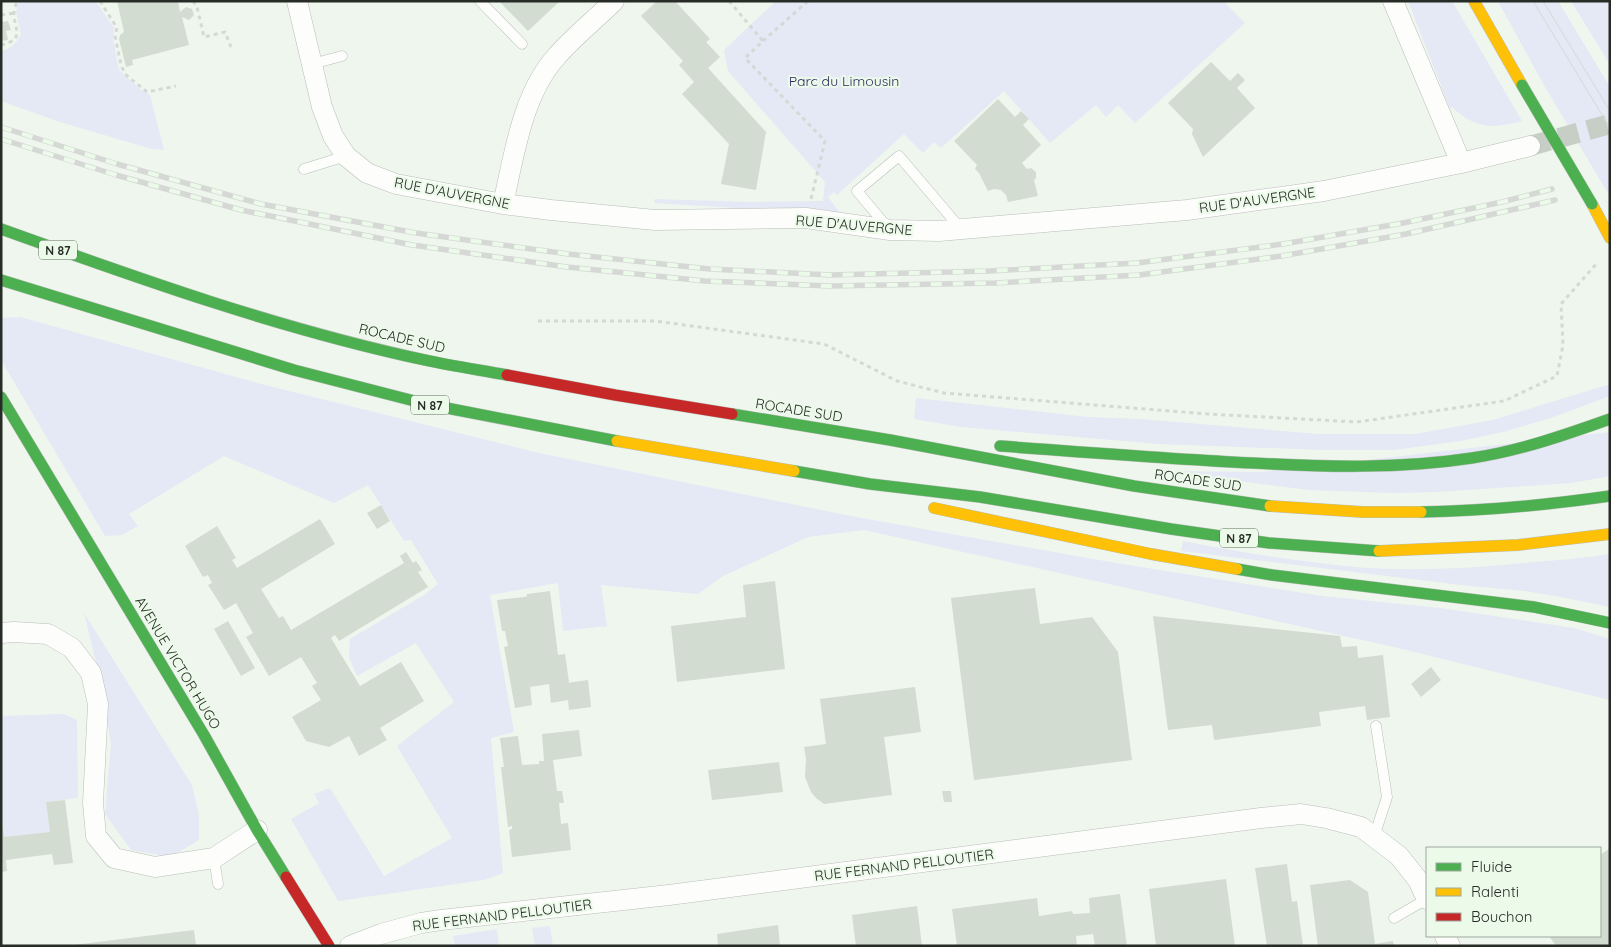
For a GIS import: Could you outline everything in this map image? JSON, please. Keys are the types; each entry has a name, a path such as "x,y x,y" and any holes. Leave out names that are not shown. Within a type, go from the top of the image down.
{"main road":[{"path":"1474,1 1610,238"},
{"path":"1592,204 1610,225"},
{"path":"10,220 115,270"},
{"name":"ROCADE SUD","path":"1,229 115,270 280,323 414,358 642,400 891,440 1140,487 1278,506 1338,511 1409,513 1461,512 1521,507 1610,496"},
{"name":"N 87","path":"1,280 294,370 426,404 644,446 870,484 980,497 1171,530 1339,548 1394,550 1518,545 1610,534"},
{"name":"AVENUE VICTOR HUGO","path":"1,397 199,727 257,830 329,946"},
{"path":"992,445 1133,456 1308,466 1404,465 1471,458 1503,452 1575,432 1610,419"},
{"path":"891,440 974,444"},
{"path":"870,484 901,500"},
{"path":"926,507 978,516 1151,554 1272,575 1534,607 1610,623"}],"street":[{"name":"RUE D'AUVERGNE","path":"297,1 322,107 333,136 346,156 366,173 396,184 503,204 655,220 806,218 890,230 939,231 1187,210 1324,191 1461,163 1530,146"},
{"path":"503,204 524,114 540,78 555,57 614,1"},
{"path":"1393,1 1461,163"},
{"path":"1,633 48,634 72,648 91,673 98,704 93,803 96,836 114,858 155,867 214,858 257,830"},
{"name":"RUE FERNAND PELLOUTIER","path":"350,946 380,934 421,923 441,920 669,896 1301,814 1361,827 1423,876 1426,893"}],"lane":[{"path":"480,1 522,44"},
{"path":"312,64 342,56"},
{"path":"304,169 346,156"},
{"path":"890,230 857,191 899,156 961,229"},
{"path":"1374,837 1387,797 1376,726"},
{"path":"214,858 218,884"},
{"path":"1394,918 1426,900"}],"path":[{"path":"1,45 9,43 15,38 18,31 14,12 18,1"},
{"path":"100,1 117,28 115,36 121,65 125,74 147,92 176,86"},
{"path":"193,1 197,7 204,37 225,32 231,48"},
{"path":"729,1 763,42"},
{"path":"806,218 825,142 745,58 808,1"},
{"path":"2,15 14,12"},
{"path":"538,321 655,321 824,344 897,381 944,393 1208,414 1357,422 1504,401 1557,376 1563,345 1561,304 1597,263"}],"green space":[{"path":"19,1 96,2 114,28 113,39 119,70 140,89 150,95 164,150 152,149 60,122 1,101 1,51 13,45 21,34 16,12"},
{"name":"Parc du Limousin","path":"776,1 1223,1 1245,23 1135,123 1118,105 1106,117 1096,105 1050,143 1004,91 941,148 934,142 923,153 904,134 837,195 834,192 828,197 840,213 655,203 655,199 751,202 823,201 825,182 728,71 724,50"},
{"path":"1408,1 1452,1 1522,121 1493,126 1485,125 1469,120 1452,107 1450,109"},
{"path":"1498,1 1558,1 1610,87 1610,197 1541,80"},
{"path":"1571,1 1610,1 1610,65 1609,63"},
{"path":"20,317 261,384 539,453 856,517 1116,563 1322,596 1440,608 1574,628 1610,639 1610,700 1394,647 864,530 808,537 723,576 698,594 601,585 607,626 563,631 558,583 490,595 514,732 491,738 503,873 484,880 338,901 291,819 319,803 314,794 330,788 384,876 452,838 397,746 454,702 416,643 357,676 349,657 350,639 424,595 438,584 411,540 404,541 368,485 334,503 224,456 129,514 138,526 122,535 105,536 1,360 1,318"},
{"path":"1610,384 1610,396 1554,417 1503,432 1460,441 1394,450 1323,450 1159,444 961,427 914,419 916,398 1088,417 1140,419 1318,434 1415,434 1493,420"},
{"path":"1610,432 1610,476 1572,483 1394,493 1310,490 1154,471 1262,472"},
{"path":"1183,541 1298,560 1388,569 1472,567 1610,554 1610,607 1524,591 1181,551"},
{"path":"84,613 192,785 199,815 199,840 170,857 131,850 105,814 111,744 99,674"},
{"path":"64,714 77,720 78,798 46,802 50,832 4,837 1,812 1,716"},
{"path":"550,926 553,946 535,946 532,928"},
{"path":"497,929 499,946 455,946 453,936"}],"building":[{"path":"117,1 178,1 180,12 186,7 192,9 194,15 189,20 182,17 189,45 132,60 133,65 126,67 119,39 120,35 124,32"},
{"path":"499,1 560,1 528,31"},
{"path":"657,1 675,1 710,39 706,42 720,57 708,68 766,132 756,190 721,184 729,144 682,94 694,82 679,65 683,61 641,16"},
{"path":"1,17 3,22 8,21 11,30 6,31 8,40 1,41"},
{"path":"1211,62 1230,81 1238,73 1245,80 1237,88 1255,108 1203,157 1192,134 1193,129 1168,103"},
{"path":"998,99 1015,117 1021,111 1029,119 1023,125 1041,145 1022,163 1027,169 1031,168 1036,172 1034,180 1038,196 1008,202 1006,195 1001,190 994,189 988,191 975,169 977,165 954,141"},
{"path":"381,505 390,521 377,529 367,513"},
{"path":"320,519 335,544 261,589 279,618 283,616 291,630 404,563 400,556 406,552 413,563 416,561 422,570 418,572 428,587 339,641 335,635 331,638 360,686 401,662 424,701 380,728 387,740 359,756 349,736 329,747 306,741 292,717 321,700 312,686 317,683 301,657 269,676 246,637 253,633 236,603 224,610 208,585 212,583 208,575 203,577 185,546 217,526 236,558 232,560 237,568"},
{"path":"775,581 785,669 677,682 671,626 746,617 743,585"},
{"path":"1035,588 1040,624 1092,617 1118,652 1132,760 974,780 951,598"},
{"path":"550,591 558,655 565,654 569,682 567,683 588,680 591,707 569,710 568,700 551,703 549,684 530,687 532,705 515,708 504,647 508,646 505,631 502,631 497,600 525,597 527,594"},
{"path":"1153,616 1340,636 1342,647 1357,646 1358,658 1383,655 1390,717 1367,720 1365,706 1319,712 1321,726 1214,740 1212,725 1168,730"},
{"path":"228,621 255,668 241,676 214,629"},
{"path":"1431,667 1441,680 1421,697 1411,684"},
{"path":"915,687 921,732 884,737 892,795 824,804 816,798 811,792 805,777 806,759 804,747 826,744 820,699"},
{"path":"579,730 582,756 553,760 557,791 562,791 564,803 559,803 561,824 568,823 571,850 512,857 509,830 512,829 512,826 508,827 501,767 504,767 500,738 518,736 522,765 539,764 539,761 544,761 542,734"},
{"path":"779,762 783,792 712,800 708,770"},
{"path":"942,791 951,791 952,802 944,802"},
{"path":"65,800 73,863 54,865 52,854 6,860 7,871 1,872 1,823 4,837 50,832 46,802"},
{"path":"1610,848 1610,946 1556,946 1550,937 1601,937 1601,854"},
{"path":"1287,864 1292,902 1297,901 1303,946 1267,946 1255,868"},
{"path":"1226,879 1235,946 1156,946 1149,889"},
{"path":"1350,880 1368,892 1375,944 1393,941 1394,946 1318,946 1310,885"},
{"path":"1120,894 1127,946 1095,946 1093,934 1076,936 1077,946 957,946 952,909 1037,898 1039,916 1072,911 1073,914 1090,913 1089,898"},
{"path":"917,906 922,946 856,946 852,915"},
{"path":"778,925 780,946 718,946 717,934"},
{"path":"194,930 196,946 74,946 74,945"}],"tunnel":[{"path":"1530,146 1610,124"}],"tram line":[{"path":"1533,1 1610,128"},
{"path":"1543,1 1610,111"}],"railway":[{"path":"1,127 117,164 261,204 416,233 568,254 710,269 830,275 989,271 1137,263 1283,244 1403,223 1502,202 1552,189"},
{"path":"1,139 116,175 241,210 412,245 567,267 705,281 830,286 995,283 1139,275 1282,256 1406,234 1555,200"}],"traffic: fast":[{"path":"1522,85 1592,204"},
{"path":"1,229 211,302 264,318 371,348 507,375"},
{"path":"1,280 294,370 426,404 617,441"},
{"path":"1,397 204,735 257,830 286,877"},
{"path":"732,414 890,440 1134,486 1270,506"},
{"path":"1000,446 1280,464 1335,466 1418,464 1490,455 1542,442 1610,419"},
{"path":"794,471 870,484 980,497 1171,529 1269,543 1379,551"},
{"path":"1421,512 1516,507 1610,496"},
{"path":"1237,569 1272,575 1534,607 1610,623"}],"traffic: slow":[{"path":"1474,1 1522,85"},
{"path":"1592,204 1610,238"},
{"path":"617,441 794,471"},
{"path":"1270,506 1363,512 1421,512"},
{"path":"934,508 1151,554 1237,569"},
{"path":"1379,551 1518,545 1610,534"}],"traffic: jam":[{"path":"507,375 732,414"},
{"path":"286,877 329,946"}]}
